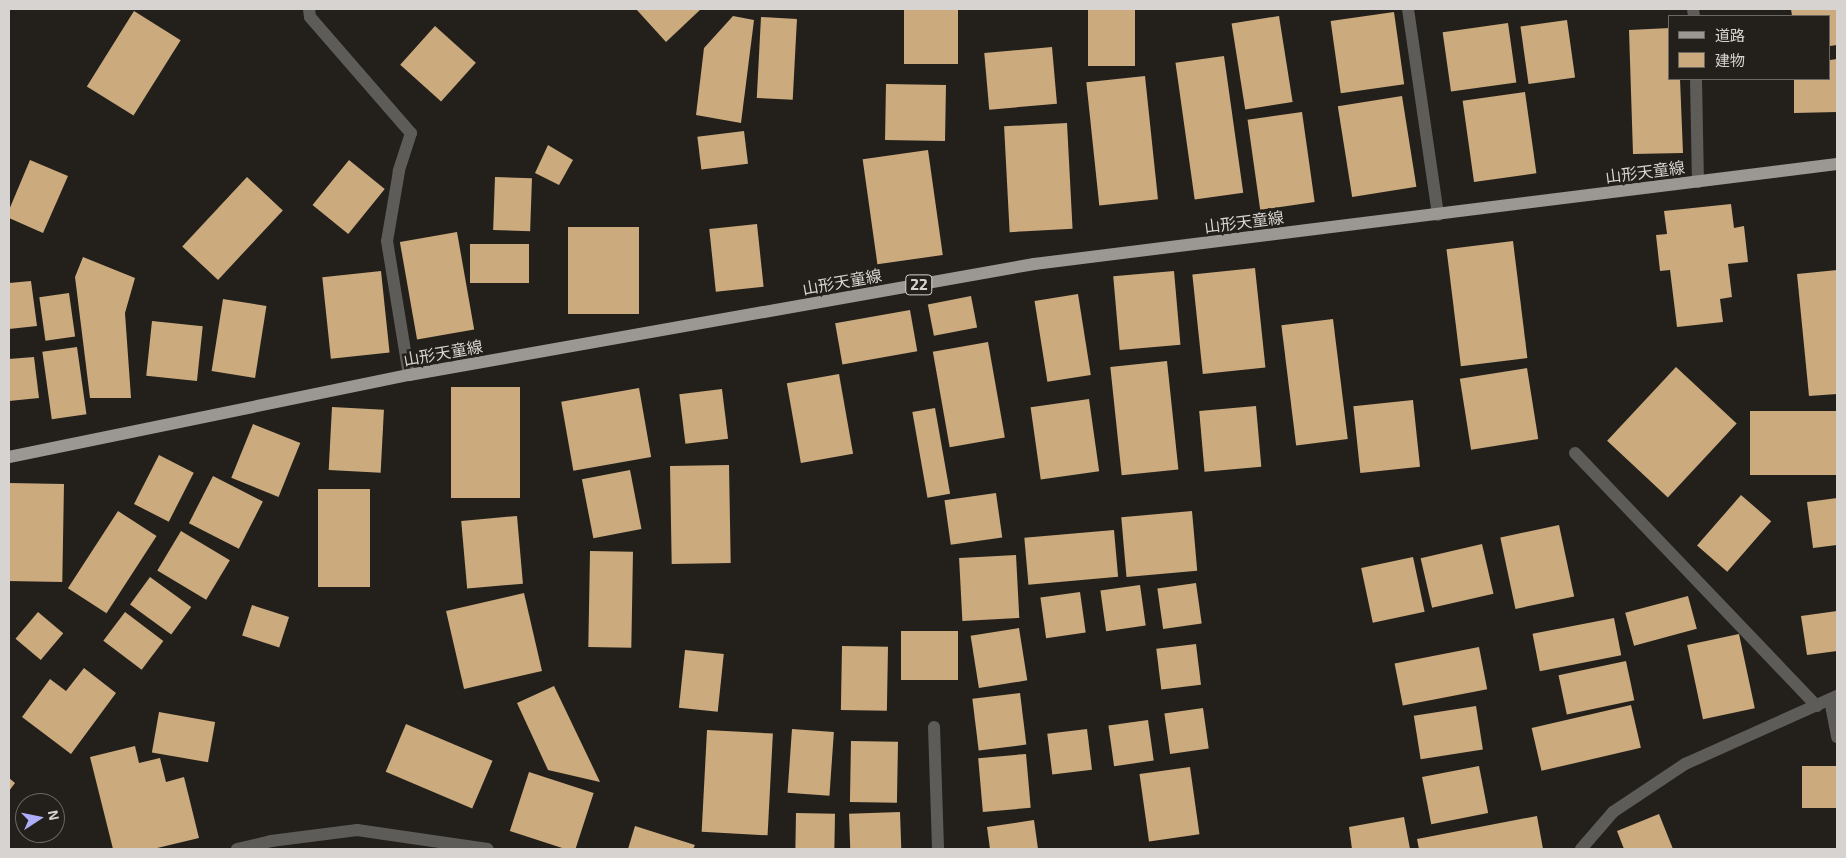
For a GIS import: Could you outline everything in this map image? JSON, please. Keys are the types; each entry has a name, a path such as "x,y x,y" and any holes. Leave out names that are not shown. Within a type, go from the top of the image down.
{"main road":[{"name":"山形天童線","path":"9,457 409,375 1034,264 1837,164"}],"lane":[{"path":"308,9 310,16 410,133 399,171 387,241 409,375"},
{"path":"1408,9 1438,215"},
{"path":"1696,80 1698,182"},
{"path":"1575,452 1817,706"},
{"path":"1581,849 1613,812 1685,764 1834,698 1837,737"},
{"path":"934,727 938,849"},
{"path":"237,849 271,841 357,830 445,846 488,849"}],"building":[{"path":"636,9 701,9 666,42"},
{"path":"904,9 958,9 958,64 904,64"},
{"path":"1088,9 1135,9 1135,66 1088,66"},
{"path":"1791,9 1837,9 1837,45 1831,46 1831,15 1792,15"},
{"path":"134,11 181,40 133,116 87,86"},
{"path":"1394,12 1404,84 1341,93 1331,21"},
{"path":"733,16 754,20 741,123 696,115 704,48"},
{"path":"1279,16 1293,102 1245,109 1232,24"},
{"path":"761,17 797,19 793,100 757,98"},
{"path":"1567,20 1575,77 1529,84 1520,27"},
{"path":"1508,23 1516,82 1451,92 1443,32"},
{"path":"435,26 476,63 441,101 400,65"},
{"path":"1668,28 1668,80 1680,80 1683,153 1633,154 1629,30"},
{"path":"1052,47 1057,104 989,110 984,53"},
{"path":"1224,56 1243,193 1195,199 1175,63"},
{"path":"1837,59 1837,112 1794,113 1794,80 1831,80 1831,60"},
{"path":"1145,76 1158,199 1099,205 1086,82"},
{"path":"886,84 946,85 945,141 885,140"},
{"path":"1525,92 1536,173 1474,182 1463,101"},
{"path":"1402,96 1416,187 1352,197 1338,106"},
{"path":"1302,112 1315,202 1260,210 1248,120"},
{"path":"1067,123 1073,229 1010,232 1004,126"},
{"path":"744,131 748,164 701,169 697,137"},
{"path":"548,145 573,160 559,185 535,173"},
{"path":"928,150 943,255 877,264 863,159"},
{"path":"30,160 68,176 43,233 9,218 9,210"},
{"path":"349,160 385,189 348,234 312,205"},
{"path":"247,177 283,210 218,280 182,246"},
{"path":"495,177 532,178 530,231 493,230"},
{"path":"1731,204 1734,228 1744,226 1748,262 1728,264 1732,297 1720,299 1723,322 1677,327 1670,270 1660,271 1656,235 1667,234 1664,211"},
{"path":"757,224 764,287 716,292 709,229"},
{"path":"568,227 639,227 639,314 568,314"},
{"path":"457,232 474,329 417,340 400,242"},
{"path":"1513,241 1527,358 1461,366 1446,249"},
{"path":"470,244 529,244 529,283 470,283"},
{"path":"83,257 135,278 125,313 131,398 90,398 75,277"},
{"path":"1255,268 1265,367 1203,374 1192,275"},
{"path":"1837,270 1837,394 1809,396 1797,274"},
{"path":"381,271 390,353 331,359 322,277"},
{"path":"1174,271 1180,345 1120,350 1113,276"},
{"path":"31,281 37,326 9,329 9,283"},
{"path":"69,293 75,337 45,341 39,297"},
{"path":"1078,294 1091,375 1047,382 1035,301"},
{"path":"971,296 977,327 934,336 928,304"},
{"path":"223,299 266,306 255,378 212,371"},
{"path":"910,310 917,351 842,365 835,323"},
{"path":"1333,319 1348,439 1296,445 1281,325"},
{"path":"152,321 203,326 197,381 146,376"},
{"path":"988,342 1005,438 950,447 933,352"},
{"path":"77,347 86,414 52,419 42,352"},
{"path":"34,357 39,398 9,401 9,359"},
{"path":"1167,361 1178,469 1122,475 1110,367"},
{"path":"1676,367 1737,424 1668,497 1607,441"},
{"path":"1527,368 1538,439 1471,450 1460,379"},
{"path":"839,374 853,454 801,463 787,383"},
{"path":"451,387 520,387 520,498 451,498"},
{"path":"639,388 651,457 573,471 561,402"},
{"path":"722,389 728,439 685,444 679,394"},
{"path":"1089,399 1099,471 1041,480 1031,407"},
{"path":"1413,400 1420,467 1360,473 1353,406"},
{"path":"1256,406 1261,467 1205,472 1199,411"},
{"path":"332,407 384,410 381,473 329,470"},
{"path":"935,408 950,494 927,498 912,412"},
{"path":"1750,411 1837,411 1837,475 1750,475"},
{"path":"253,424 300,443 279,497 231,478"},
{"path":"159,455 194,473 169,522 134,504"},
{"path":"729,465 731,563 672,564 670,466"},
{"path":"630,470 641,529 593,538 582,479"},
{"path":"213,476 263,501 239,549 189,523"},
{"path":"9,483 64,484 62,582 9,581"},
{"path":"318,489 370,489 370,587 318,587"},
{"path":"996,493 1002,538 951,545 945,500"},
{"path":"1741,495 1771,521 1727,572 1697,546"},
{"path":"1837,498 1837,545 1813,548 1807,502"},
{"path":"118,511 157,536 106,613 68,588"},
{"path":"1192,511 1197,571 1126,577 1121,517"},
{"path":"517,516 523,584 467,589 461,521"},
{"path":"1559,525 1574,596 1515,609 1500,537"},
{"path":"1114,530 1118,577 1028,585 1024,538"},
{"path":"181,531 230,560 206,600 157,570"},
{"path":"1482,544 1493,594 1432,608 1421,558"},
{"path":"590,551 633,552 631,648 588,647"},
{"path":"1016,555 1019,618 962,621 959,558"},
{"path":"1413,557 1425,612 1373,623 1361,568"},
{"path":"150,577 191,607 171,634 130,605"},
{"path":"1196,583 1202,624 1163,629 1157,588"},
{"path":"1140,585 1146,626 1106,631 1100,591"},
{"path":"1080,592 1086,633 1046,638 1040,598"},
{"path":"524,593 542,671 464,689 446,611"},
{"path":"1688,596 1697,629 1634,646 1625,613"},
{"path":"252,605 289,617 279,647 242,635"},
{"path":"1837,611 1837,651 1807,655 1801,616"},
{"path":"38,612 63,633 41,660 16,639"},
{"path":"125,612 163,641 142,670 103,641"},
{"path":"1614,618 1621,655 1540,671 1533,634"},
{"path":"1019,628 1027,680 979,688 971,636"},
{"path":"901,631 958,631 958,680 901,680"},
{"path":"1739,634 1755,708 1703,719 1687,645"},
{"path":"1196,644 1201,685 1161,690 1156,649"},
{"path":"842,646 888,647 887,711 841,710"},
{"path":"1479,647 1487,689 1403,706 1395,663"},
{"path":"685,650 724,654 718,712 679,708"},
{"path":"1626,661 1634,700 1567,714 1559,675"},
{"path":"84,668 116,693 71,754 22,717 50,679 66,691"},
{"path":"554,686 600,782 548,770 517,703"},
{"path":"1020,693 1026,745 979,750 972,699"},
{"path":"1631,705 1641,748 1542,771 1532,728"},
{"path":"1476,706 1483,749 1421,759 1414,716"},
{"path":"1203,708 1209,749 1170,754 1164,713"},
{"path":"159,712 215,722 208,762 152,752"},
{"path":"1148,720 1154,761 1114,766 1108,726"},
{"path":"406,724 493,761 472,809 386,772"},
{"path":"792,729 834,732 829,796 788,793"},
{"path":"1087,729 1092,770 1052,775 1047,734"},
{"path":"707,730 773,733 768,835 702,832"},
{"path":"851,741 898,742 897,803 850,802"},
{"path":"135,746 139,763 160,758 166,782 184,777 199,838 153,849 113,849 90,757"},
{"path":"1026,754 1031,808 983,812 978,758"},
{"path":"1479,766 1488,813 1431,824 1422,777"},
{"path":"1802,766 1837,766 1837,808 1802,808"},
{"path":"1190,767 1199,834 1149,841 1139,774"},
{"path":"529,772 594,793 575,849 565,849 510,831"},
{"path":"9,778 15,783 9,791"},
{"path":"900,812 901,849 850,849 849,814"},
{"path":"796,813 835,814 834,849 795,849"},
{"path":"1659,814 1673,849 1624,849 1617,831"},
{"path":"1537,816 1543,849 1419,849 1417,839"},
{"path":"1404,817 1410,849 1352,849 1349,827"},
{"path":"1034,820 1038,849 990,849 987,827"},
{"path":"635,826 695,845 693,849 628,849"}]}
